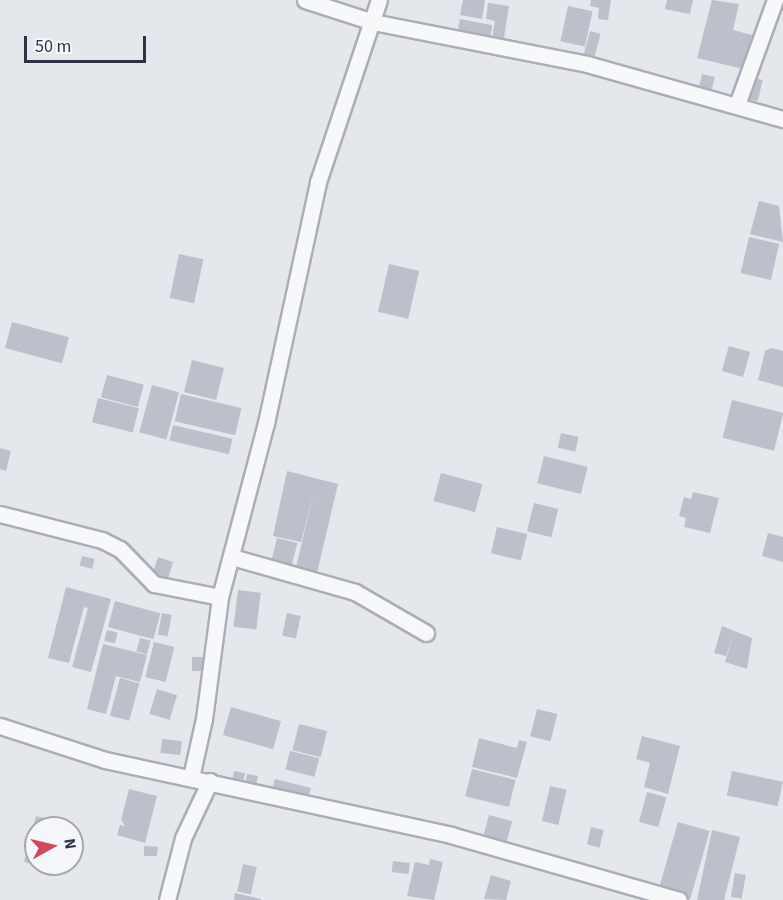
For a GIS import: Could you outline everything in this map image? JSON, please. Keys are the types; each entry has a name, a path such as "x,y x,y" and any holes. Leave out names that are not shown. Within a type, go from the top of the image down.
{"street":[{"path":"305,0 373,22 587,64 709,101 738,102 783,118"},
{"path":"191,777 204,719 220,597 232,557 323,161 379,0"},
{"path":"738,102 776,0"},
{"path":"0,514 102,540 120,549 154,584 220,597"},
{"path":"232,557 355,591 426,633"},
{"path":"0,726 105,760 451,835 679,900"},
{"path":"167,900 186,829 210,782"}],"building":[{"path":"463,0 485,0 482,19 460,15"},
{"path":"591,0 611,0 608,20 598,19 599,8 590,6"},
{"path":"667,0 693,0 690,14 665,9"},
{"path":"712,0 739,4 733,30 752,35 743,69 697,58"},
{"path":"488,3 509,6 503,44 491,43 495,21 486,19"},
{"path":"568,6 592,11 585,46 561,41"},
{"path":"460,19 492,25 489,41 457,35"},
{"path":"590,31 601,34 594,57 584,54"},
{"path":"702,74 715,77 710,98 697,95"},
{"path":"750,77 763,80 758,101 745,98"},
{"path":"759,201 779,206 783,242 750,234"},
{"path":"749,237 779,244 771,280 741,273"},
{"path":"179,254 203,259 194,303 170,298"},
{"path":"389,264 419,271 408,319 378,312"},
{"path":"12,322 69,337 62,363 5,348"},
{"path":"729,346 750,352 743,377 722,371"},
{"path":"771,348 783,351 783,387 758,380 765,351"},
{"path":"192,360 224,368 216,400 184,392"},
{"path":"107,375 144,385 138,407 101,397"},
{"path":"152,385 179,392 166,440 139,432"},
{"path":"181,394 241,408 235,435 175,421"},
{"path":"98,398 139,408 133,432 92,422"},
{"path":"732,400 783,413 774,451 723,438"},
{"path":"173,425 232,439 229,454 169,441"},
{"path":"561,433 579,437 575,452 558,448"},
{"path":"0,448 11,451 6,471 0,469"},
{"path":"544,456 588,467 581,494 537,483"},
{"path":"287,471 338,484 316,577 295,572 314,490 301,542 273,536"},
{"path":"441,473 483,484 475,512 433,501"},
{"path":"693,492 719,498 710,533 684,527 686,518 679,516 684,497 691,499"},
{"path":"534,503 558,509 551,537 527,531"},
{"path":"497,527 527,534 521,560 491,553"},
{"path":"768,533 783,537 783,562 762,556"},
{"path":"277,538 297,543 291,567 271,562"},
{"path":"82,556 95,559 92,569 80,566"},
{"path":"158,557 173,562 167,582 152,577"},
{"path":"66,587 111,599 91,672 72,667 88,608 84,607 69,663 48,658"},
{"path":"238,590 261,593 256,630 233,627"},
{"path":"115,601 160,613 153,639 108,627"},
{"path":"162,613 172,615 168,637 158,635"},
{"path":"287,613 301,616 296,638 282,635"},
{"path":"722,626 752,638 747,669 725,662 733,637 726,656 714,653"},
{"path":"107,630 118,633 115,643 104,641"},
{"path":"140,638 151,641 147,654 136,652"},
{"path":"154,642 174,647 166,682 145,677"},
{"path":"103,644 147,655 140,682 116,676 106,714 87,709"},
{"path":"192,657 204,657 204,671 192,671"},
{"path":"120,678 139,683 129,721 110,716"},
{"path":"157,689 177,695 169,720 149,714"},
{"path":"231,707 281,721 273,749 223,735"},
{"path":"537,709 557,714 551,741 530,736"},
{"path":"299,724 327,731 321,757 292,750"},
{"path":"642,736 680,746 668,794 644,787 650,763 636,759"},
{"path":"479,738 517,748 519,740 527,742 517,778 472,767"},
{"path":"162,739 182,741 180,755 161,753"},
{"path":"290,751 319,758 315,777 285,769"},
{"path":"472,769 516,780 509,807 465,796"},
{"path":"234,771 245,773 243,784 232,782"},
{"path":"732,771 783,782 778,806 727,795"},
{"path":"247,774 258,776 256,786 245,784"},
{"path":"275,779 311,788 308,801 272,792"},
{"path":"550,786 567,790 558,825 542,821"},
{"path":"129,789 157,796 145,843 117,835 120,825 125,826 121,820"},
{"path":"647,792 666,797 658,827 639,822"},
{"path":"489,815 512,821 505,848 482,842"},
{"path":"678,822 710,831 690,898 659,889"},
{"path":"591,827 604,830 600,847 587,845"},
{"path":"712,830 740,837 724,900 697,900"},
{"path":"144,846 158,847 157,856 144,856"},
{"path":"430,859 443,862 434,900 407,896 415,862 429,865"},
{"path":"393,861 410,863 409,874 392,872"},
{"path":"243,864 257,867 251,894 237,891"},
{"path":"735,873 746,875 742,899 731,897"},
{"path":"491,875 511,881 506,900 484,899"},
{"path":"235,893 261,899 261,900 234,900"}]}
